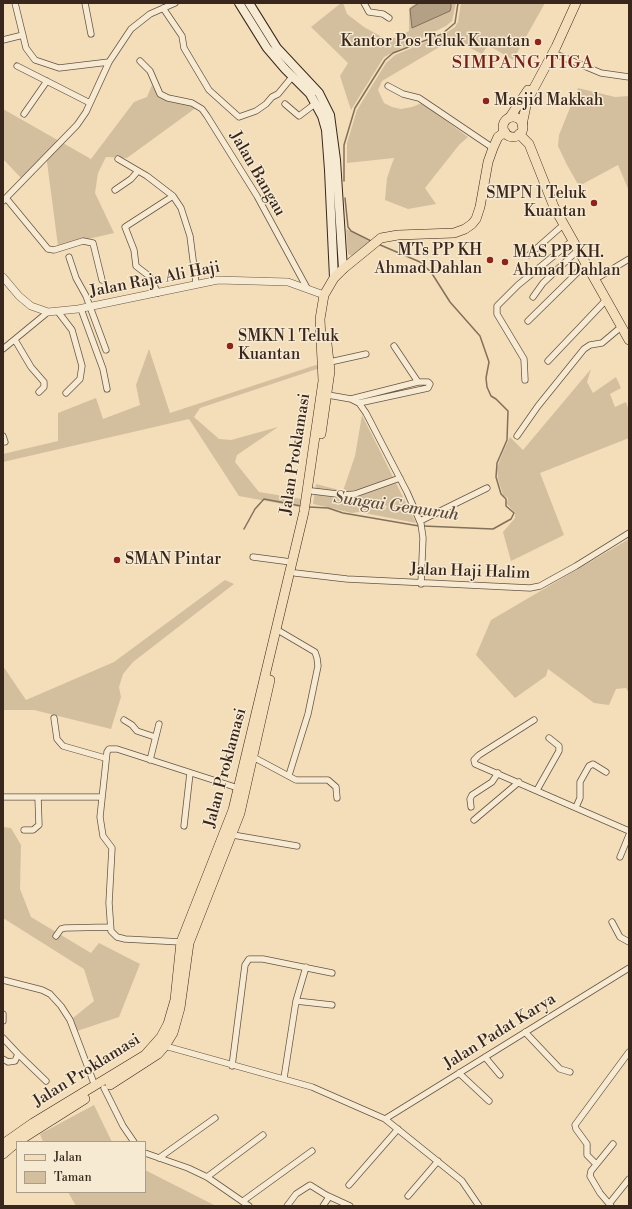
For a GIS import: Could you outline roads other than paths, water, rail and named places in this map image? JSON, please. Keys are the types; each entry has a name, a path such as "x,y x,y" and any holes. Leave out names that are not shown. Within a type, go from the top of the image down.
{"main road":[{"path":"239,3 256,21 277,48 320,93 330,115 336,160 342,269"},
{"path":"249,3 274,58 310,94 316,103 326,130 334,278"},
{"path":"505,132 513,136 519,134 522,130 527,101 553,53 576,3"},
{"path":"505,132 504,124 536,82"},
{"path":"510,117 519,119 522,125"},
{"path":"493,148 498,137 505,132"},
{"path":"519,134 529,144 548,193 563,224 629,340"},
{"name":"Jalan Proklamasi","path":"99,1087 149,1061 165,1046 177,1022 189,943 198,906 227,830 238,788 255,735 295,573 328,395 321,335 321,308 324,295 334,278 342,269 375,242 398,235 454,233 465,229 472,224 476,219 480,207 488,162 493,148"},
{"name":"Jalan Proklamasi","path":"310,490 330,362 327,344 321,335"},
{"name":"Jalan Proklamasi","path":"3,1144 99,1087 145,1055 161,1037 172,1012 181,942 233,835 240,813 253,757 255,735 291,562 301,536"},
{"name":"Jalan Proklamasi","path":"18,1141 63,1109"},
{"name":"Jalan Proklamasi","path":"3,1154 16,1143"}],"street":[{"path":"15,3 26,48 32,57 57,68 109,62"},
{"path":"85,3 91,34"},
{"path":"102,280 95,246 91,242 83,241 54,250 48,249 5,199 70,133 90,103 109,62 131,29 140,21 174,3"},
{"path":"364,3 369,12 383,14 389,18"},
{"path":"163,8 182,36 184,48 209,90 239,117 256,111 266,104 272,97 278,94 292,77"},
{"path":"3,40 23,35"},
{"path":"553,53 601,72 629,77"},
{"name":"Jalan Bangau","path":"140,61 150,71 158,91 165,97 192,102 202,109 257,196 307,288"},
{"path":"17,66 90,103"},
{"path":"24,114 47,81"},
{"path":"388,86 403,94 419,98 493,148"},
{"path":"285,104 299,116 316,103"},
{"path":"118,159 138,171 173,196 181,208 190,236 196,283"},
{"path":"115,190 131,179 138,171"},
{"path":"158,293 149,276 136,266 134,250 125,227 173,196"},
{"path":"529,255 563,224"},
{"path":"525,380 524,359 497,314 497,306 518,285 572,241"},
{"path":"533,298 543,283 578,250"},
{"path":"69,257 106,350"},
{"path":"594,280 629,259"},
{"path":"528,321 586,264"},
{"name":"Jalan Raja Ali Haji","path":"3,277 19,296 31,306 48,312 81,309 158,293 196,283 218,280 274,280 288,282 324,295"},
{"path":"548,361 606,300"},
{"path":"81,309 104,369 106,389"},
{"path":"3,350 48,312"},
{"path":"59,312 72,330 82,366 80,379 66,393"},
{"path":"517,436 538,406 584,350 590,345 602,343 621,326"},
{"path":"15,340 31,367 44,382 44,387 39,392"},
{"path":"394,346 418,382"},
{"path":"330,362 366,354"},
{"path":"351,399 418,382 428,382 430,386 428,388 359,403"},
{"path":"328,395 351,399 359,403 366,413 400,478 421,525 421,584"},
{"path":"310,490 345,495 355,494 400,478"},
{"path":"421,525 487,488"},
{"name":"Jalan Haji Halim","path":"295,573 347,580 530,588 540,586 576,566 629,533"},
{"path":"252,557 291,562"},
{"path":"281,632 315,652 318,658 318,666 308,714 289,775"},
{"path":"54,718 57,739 63,746 105,758"},
{"path":"124,720 132,725 137,731 155,737"},
{"path":"534,720 475,758 475,764 629,830"},
{"path":"150,760 159,724"},
{"path":"536,790 559,751 559,746 549,738"},
{"path":"181,942 125,939 114,934 110,927 109,903 112,848 101,831 101,797 107,752 113,748 238,788"},
{"path":"253,757 296,780 328,780 336,787 337,798"},
{"path":"576,807 580,798 580,782 589,766 593,764 606,772"},
{"path":"184,826 190,772"},
{"path":"470,807 470,799 472,795 492,782 498,773"},
{"path":"474,820 519,782"},
{"path":"3,797 101,797"},
{"path":"24,830 33,830 39,825 38,798"},
{"path":"233,835 297,846"},
{"path":"620,857 629,835"},
{"path":"612,922 620,937 629,942"},
{"path":"56,936 65,928 110,927"},
{"path":"232,1066 246,961 254,958 306,966 332,973"},
{"path":"284,1078 296,1001 306,966"},
{"name":"Jalan Padat Karya","path":"385,1119 629,969"},
{"path":"3,980 42,990 50,994 61,1006 70,1020 99,1087 133,1141"},
{"path":"296,1001 332,1005"},
{"path":"3,1014 3,1021"},
{"path":"525,1032 560,1069 570,1072"},
{"path":"3,1038 46,1081"},
{"path":"165,1046 232,1066 284,1078 346,1101 385,1119 462,1181 479,1206"},
{"path":"596,1164 586,1155 587,1144 576,1129 575,1125 629,1052"},
{"path":"3,1059 8,1062 15,1061 18,1054"},
{"path":"485,1057 500,1075"},
{"path":"459,1073 489,1101"},
{"path":"159,1158 215,1118"},
{"path":"349,1185 398,1129"},
{"path":"207,1177 263,1135"},
{"path":"613,1144 596,1164 590,1176 600,1194 610,1205 629,1179"},
{"path":"243,1201 312,1151"},
{"path":"146,1153 188,1168 207,1177 249,1206"},
{"path":"408,1196 438,1161"},
{"path":"287,1206 296,1194 310,1185 350,1206"},
{"path":"323,1206 329,1196"}],"waterway":[{"name":"Sungai Gemuruh","path":"344,181 344,145 355,108 385,60 393,53 442,34 455,23 458,3"},
{"name":"Sungai Gemuruh","path":"345,198 348,227 351,231 371,241"},
{"name":"Sungai Gemuruh","path":"378,244 420,262 431,272 450,302 480,336 489,362 486,378 487,387 491,396 508,411 507,440 497,463 496,477 501,494 506,499 506,506 514,513 511,519 493,529 423,526"},
{"name":"Sungai Gemuruh","path":"244,529 255,509 264,499 301,506"},
{"name":"Sungai Gemuruh","path":"309,507 328,508 343,513 419,526"}],"place":[{"name":"Kantor Pos Teluk Kuantan","path":"538,42"},
{"name":"Masjid Makkah","path":"486,101"},
{"name":"SMPN 1 Teluk Kuantan","path":"594,203"},
{"name":"MTs PP KH Ahmad Dahlan","path":"490,260"},
{"name":"MAS PP KH. Ahmad Dahlan","path":"505,262"},
{"name":"SMKN 1 Teluk Kuantan","path":"230,346"},
{"name":"SMAN Pintar","path":"117,560"}],"district":[{"name":"SIMPANG TIGA","path":"523,64"}]}
